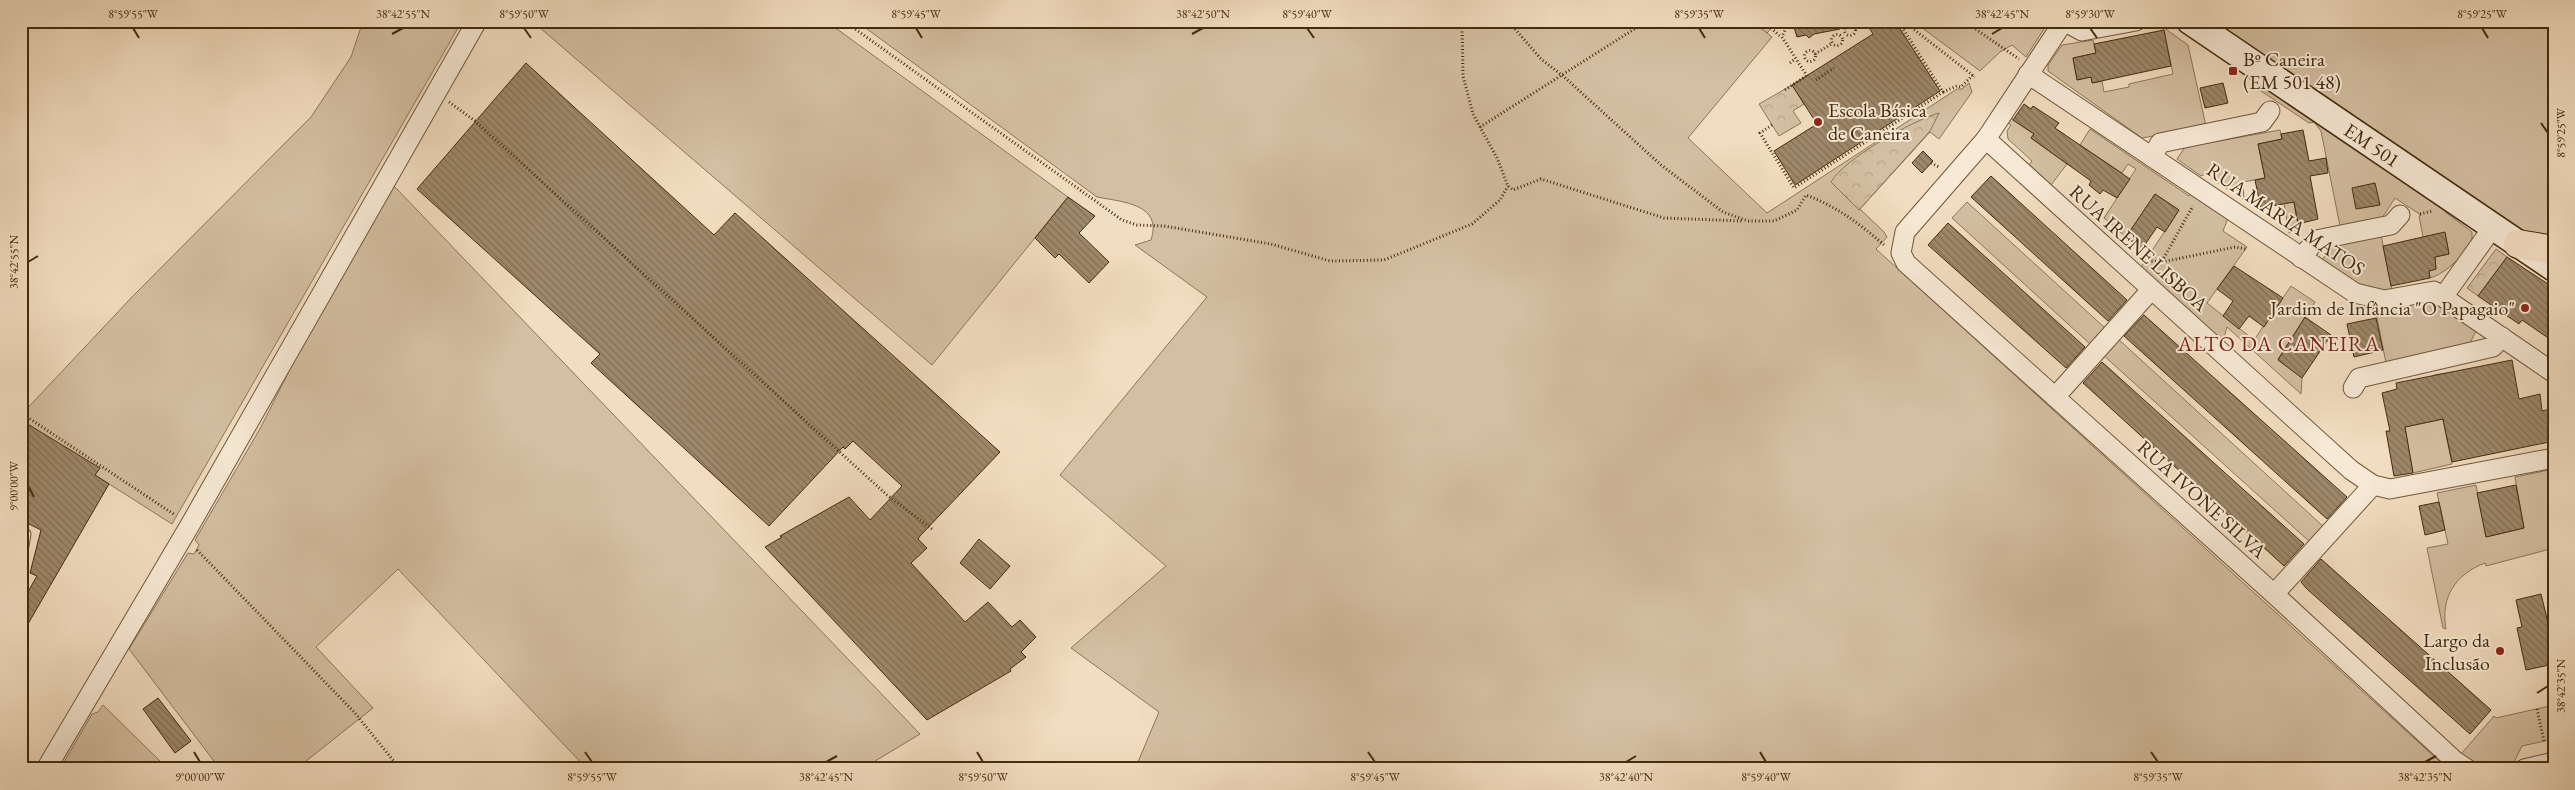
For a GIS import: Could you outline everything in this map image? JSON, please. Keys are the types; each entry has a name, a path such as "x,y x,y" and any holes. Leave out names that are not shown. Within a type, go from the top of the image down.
{"main road":[{"name":"EM 501","path":"2190,21 2554,268"},
{"path":"2518,244 2554,250"}],"street":[{"path":"46,769 186,532 477,21"},
{"path":"1906,263 1902,253 1905,232 1986,139 2064,21 2082,31 2136,21"},
{"name":"RUA MARIA MATOS","path":"2030,72 2354,294 2384,300 2434,291 2554,372"},
{"path":"2152,157 2160,144 2262,122 2270,111"},
{"name":"RUA IRENE LISBOA","path":"1986,139 2351,470 2373,485 2390,489 2554,458"},
{"path":"2301,258 2316,240 2391,224 2400,215"},
{"path":"2443,297 2494,227"},
{"name":"RUA IVONE SILVA","path":"1906,263 2274,594 2455,761 2467,769"},
{"path":"2055,397 2152,290"},
{"path":"2353,388 2359,378 2493,347 2502,338"},
{"path":"2274,594 2373,485"},
{"path":"2524,769 2554,762"}],"lane":[{"path":"21,563 26,534"}],"path":[{"path":"844,21 1122,220 1137,225 1164,226 1271,244 1330,261 1384,260 1472,224 1500,200 1508,186"},
{"path":"1462,21 1463,76 1473,114 1497,158 1508,186 1513,190 1541,179 1664,218 1748,221 1774,221 1797,210 1806,195 1828,203 1858,222 1906,263"},
{"path":"1508,21 1541,59 1563,76 1662,165 1723,212 1748,221"},
{"path":"1480,127 1647,21"},
{"path":"1782,37 1789,21"},
{"path":"1798,64 1806,60 1812,60 1815,54 1833,43 1841,44 1842,37 1846,34 1852,35 1855,29 1867,21"},
{"path":"1898,21 1943,92"},
{"path":"1772,125 1760,133 1794,188 1943,92 1957,86 1961,87 1974,76 1903,21"},
{"path":"1964,21 2030,72"},
{"path":"1846,34 1844,29 1848,25 1855,29"},
{"path":"1771,28 1782,37 1806,76 1785,90"},
{"path":"1833,43 1832,38 1834,35 1842,37"},
{"path":"1806,60 1806,52 1811,50 1815,54"},
{"path":"1790,62 1795,59"},
{"path":"1816,80 1834,68"},
{"path":"436,94 476,121 887,495 932,529"},
{"path":"2162,262 2186,221 2195,199"},
{"path":"2146,261 2162,262 2235,247 2246,249"},
{"path":"21,413 186,532 197,550 355,713 400,769"},
{"path":"2537,709 2544,741"}],"green space":[{"path":"363,21 462,21 172,524 95,475 21,420 21,415 132,297 311,117 351,57"},
{"path":"532,21 826,21 1068,197 932,365"},
{"path":"856,21 1752,21 1772,37 1688,138 1767,213 1969,83 1972,92 1939,139 1930,132 1860,209 1887,237 1876,249 2448,769 1135,769 1159,712 1071,648 1166,566 1060,475 1207,297 1135,245 1151,240 1153,228 1151,219 1146,212 1129,203 1097,197"},
{"path":"1752,21 1774,21 1776,23 1767,33"},
{"path":"1913,21 2041,21 2044,29 2026,57 2012,45 2000,52 1980,71"},
{"path":"2208,21 2554,21 2554,234 2531,234 2510,228"},
{"path":"2163,27 2188,45 2206,126 2142,138 2048,71 2048,65 2062,45 2093,40 2096,53 2073,58 2077,80 2091,77 2093,83 2102,81 2104,92 2173,74"},
{"path":"2261,83 2446,206 2444,211 2472,232 2470,244 2461,256 2442,272 2430,278 2429,271 2436,269 2435,257 2449,254 2445,233 2423,237 2419,216 2421,215 2395,198 2382,218 2340,226 2321,131 2314,122 2309,123 2258,89"},
{"path":"1792,85 1804,104 1793,111 1801,123 1779,136 1759,104"},
{"path":"1939,113 1930,131 1859,210 1831,182 1850,162 1864,152 1897,132"},
{"path":"2011,118 2034,134 2031,138 2067,164 2051,185 2029,165 2032,161 2008,139 2007,131 2011,125 2008,123"},
{"path":"2090,129 2189,196 2191,194 2228,218 2223,231 2247,247 2207,303 2254,340 2291,286 2315,302 2278,359 2302,378 2301,394 2227,327 2223,341 2141,267 2179,210 2155,194 2126,237 2104,218 2136,169 2128,164 2122,173 2080,145"},
{"path":"2280,130 2282,139 2258,144 2265,178 2243,182 2244,200 2205,174 2201,176 2177,159 2185,147"},
{"path":"394,186 920,734 862,769 587,769 398,569 316,647 373,708 296,769 220,769 129,649 188,553 194,554 199,545 195,540 261,427 299,351"},
{"path":"2292,192 2299,231 2289,233 2284,204"},
{"path":"1967,202 2105,328 2090,344 1952,218"},
{"path":"2381,235 2392,290 2382,291 2364,286 2346,277 2322,260 2333,245"},
{"path":"2496,249 2507,257 2478,296 2467,288"},
{"path":"2428,299 2476,331 2468,347 2386,363 2376,313 2427,301"},
{"path":"2117,338 2325,528 2311,543 2102,354"},
{"path":"2454,372 2443,420 2452,464 2413,473 2405,427 2443,419 2434,375"},
{"path":"2554,469 2554,548 2486,566 2485,563 2466,573 2452,588 2448,597 2445,607 2446,629 2443,628 2427,548 2448,544 2437,493 2476,485 2486,537 2524,528 2515,477"},
{"path":"103,705 168,769 60,769 92,714 98,712"},
{"path":"2554,705 2554,739 2522,746 2514,762 2493,766 2474,762 2461,754 2494,716 2496,718"}],"building":[{"path":"1792,21 1840,21 1840,29 1814,34 1809,38 1806,35 1797,37"},
{"path":"1875,21 1895,21 1940,91 1795,185 1774,151 1817,124 1792,85 1873,34 1868,26"},
{"path":"2164,30 2171,66 2092,83 2091,77 2077,80 2073,58 2096,53 2094,44"},
{"path":"526,63 714,235 735,213 1000,452 920,536 918,539 927,548 911,563 965,622 988,602 1012,627 1020,620 1036,637 1021,652 1026,657 1010,669 1011,671 927,720 765,547 782,537 780,536 849,497 870,520 902,486 853,441 845,449 843,447 769,526 591,363 600,354 417,189"},
{"path":"2223,83 2228,103 2205,108 2200,88"},
{"path":"2024,104 2031,109 2033,106 2059,123 2055,128 2130,179 2117,198 2103,190 2100,194 2089,185 2091,181 2031,138 2034,134 2013,120"},
{"path":"2303,130 2309,161 2326,158 2328,173 2310,176 2318,219 2298,224 2294,202 2261,208 2255,180 2265,178 2258,144 2282,139 2281,134"},
{"path":"1923,151 1933,161 1922,173 1912,163"},
{"path":"1991,176 2127,300 2108,321 1971,197"},
{"path":"2375,183 2380,205 2356,209 2352,188"},
{"path":"2155,194 2179,210 2165,232 2157,227 2142,249 2126,237"},
{"path":"1068,197 1095,216 1079,233 1109,262 1089,283 1059,254 1055,258 1035,238"},
{"path":"1948,223 2085,347 2066,368 1928,245"},
{"path":"2445,232 2449,254 2435,257 2436,269 2429,271 2430,278 2391,286 2383,246"},
{"name":"Jardim de Infância \"O Papagaio\"","path":"2507,257 2554,288 2554,342 2522,320 2519,324 2478,296"},
{"path":"2234,266 2283,298 2264,327 2249,316 2239,329 2223,316 2233,301 2217,289"},
{"path":"2144,315 2347,497 2327,519 2124,336"},
{"path":"2305,317 2331,335 2302,378 2278,360"},
{"path":"2376,318 2383,350 2354,357 2347,324"},
{"path":"2512,360 2519,399 2540,394 2542,411 2554,408 2554,441 2452,462 2443,419 2405,427 2413,473 2394,476 2386,431 2390,431 2382,393 2397,389 2396,383"},
{"path":"2102,362 2304,544 2284,566 2083,383"},
{"path":"21,420 100,468 95,475 109,484 21,636 21,604 37,576 30,573 41,530 21,520"},
{"path":"2516,485 2524,528 2486,537 2477,493"},
{"path":"2439,502 2445,530 2425,535 2419,506"},
{"path":"979,539 1010,566 990,589 960,563"},
{"path":"2321,559 2491,710 2470,734 2301,582"},
{"path":"2541,594 2551,635 2554,635 2554,664 2526,670 2517,628 2522,627 2516,600"},
{"path":"158,698 191,741 175,753 143,709"}],"place":[{"name":"Bº Caneira (EM 501 48)","path":"2233,71"},
{"name":"Escola Básica de Caneira","path":"1818,122"},
{"name":"Jardim de Infância \"O Papagaio\"","path":"2525,308"},
{"name":"Largo da Inclusão","path":"2500,651"}],"district":[{"name":"ALTO DA CANEIRA","path":"2279,343"}]}
